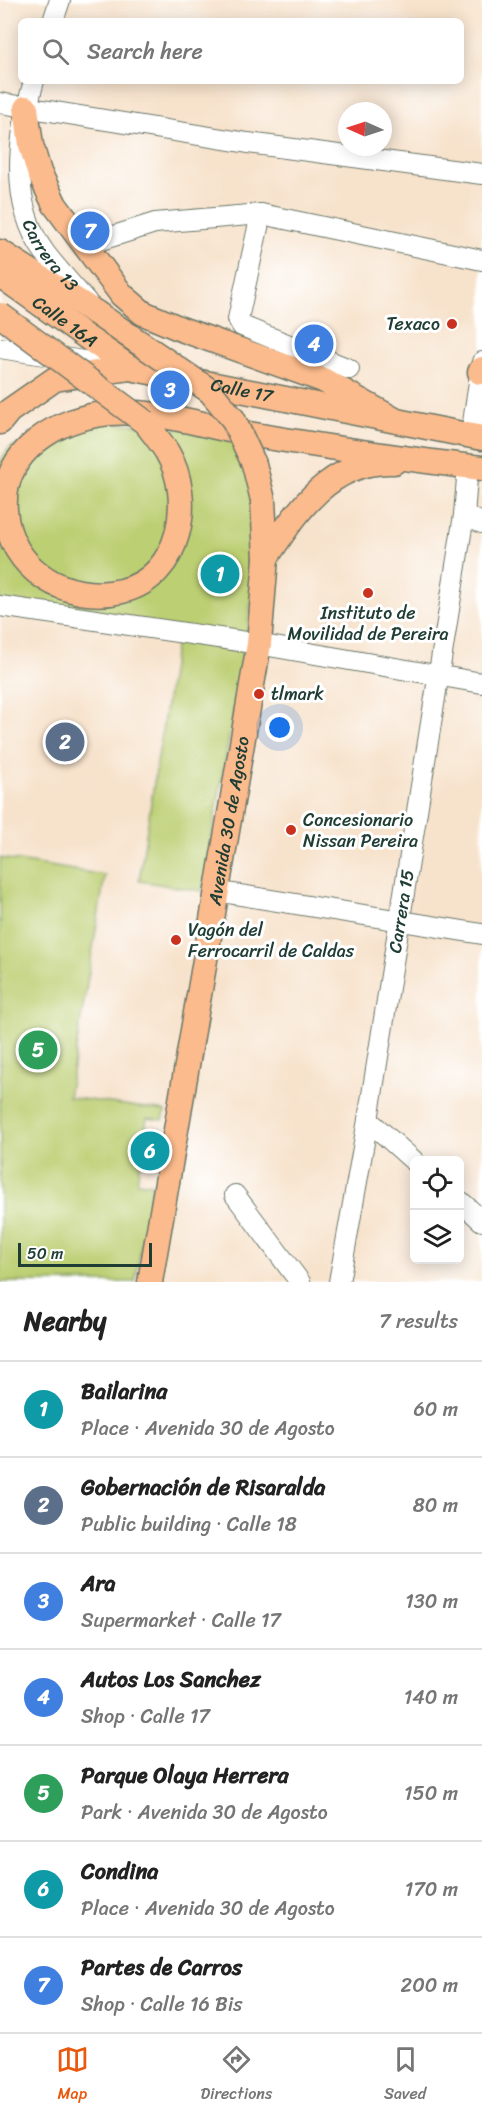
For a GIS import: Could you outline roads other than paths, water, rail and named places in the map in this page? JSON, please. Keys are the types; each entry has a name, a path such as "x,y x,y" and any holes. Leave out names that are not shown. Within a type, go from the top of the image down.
{"main road":[{"path":"26,108 31,145 39,172 55,205 122,295 143,313 323,380 393,419"},
{"name":"Avenida 30 de Agosto","path":"0,252 96,313 210,391 232,419 254,464 263,500 266,558 259,644 150,1282"},
{"name":"Calle 16A","path":"0,275 130,368"},
{"path":"0,315 138,417 168,453 179,480 183,509 178,535 164,561 147,578 123,591 79,594 47,582 25,562 11,538 5,509 9,482 18,460 34,440 58,426 107,413 138,417 475,467"},
{"path":"0,422 9,411 55,379 130,368"},
{"name":"Calle 17","path":"130,368 476,437"},
{"path":"266,558 301,506 341,472 388,462 475,467"}],"street":[{"path":"54,18 60,0"},
{"name":"Carrera 13","path":"33,84 26,108 20,156 21,189 30,223 44,252 96,313"},
{"path":"0,103 248,143 482,174"},
{"path":"85,245 155,223 261,214 482,260"},
{"path":"261,214 238,319 242,326 349,369"},
{"name":"Calle 17","path":"0,348 130,368"},
{"path":"476,437 481,368"},
{"name":"Carrera 15","path":"339,1282 368,1120 464,515 475,467"},
{"path":"464,515 482,523"},
{"path":"0,606 259,644 482,683"},
{"path":"215,891 482,934"},
{"path":"368,1120 410,1157"},
{"path":"236,1195 300,1282"},
{"path":"464,1205 482,1221"}],"place":[{"name":"Partes de Carros","path":"90,231"},
{"name":"Texaco","path":"452,324"},
{"name":"Autos Los Sanchez","path":"314,344"},
{"name":"Ara","path":"170,390"},
{"name":"Bailarina","path":"220,574"},
{"name":"Instituto de Movilidad de Pereira","path":"368,593"},
{"name":"tlmark","path":"259,694"},
{"name":"Gobernación de Risaralda","path":"65,742"},
{"name":"Concesionario Nissan Pereira","path":"291,830"},
{"name":"Vagón del Ferrocarril de Caldas","path":"176,940"},
{"name":"Parque Olaya Herrera","path":"38,1050"},
{"name":"Condina","path":"150,1151"}]}
